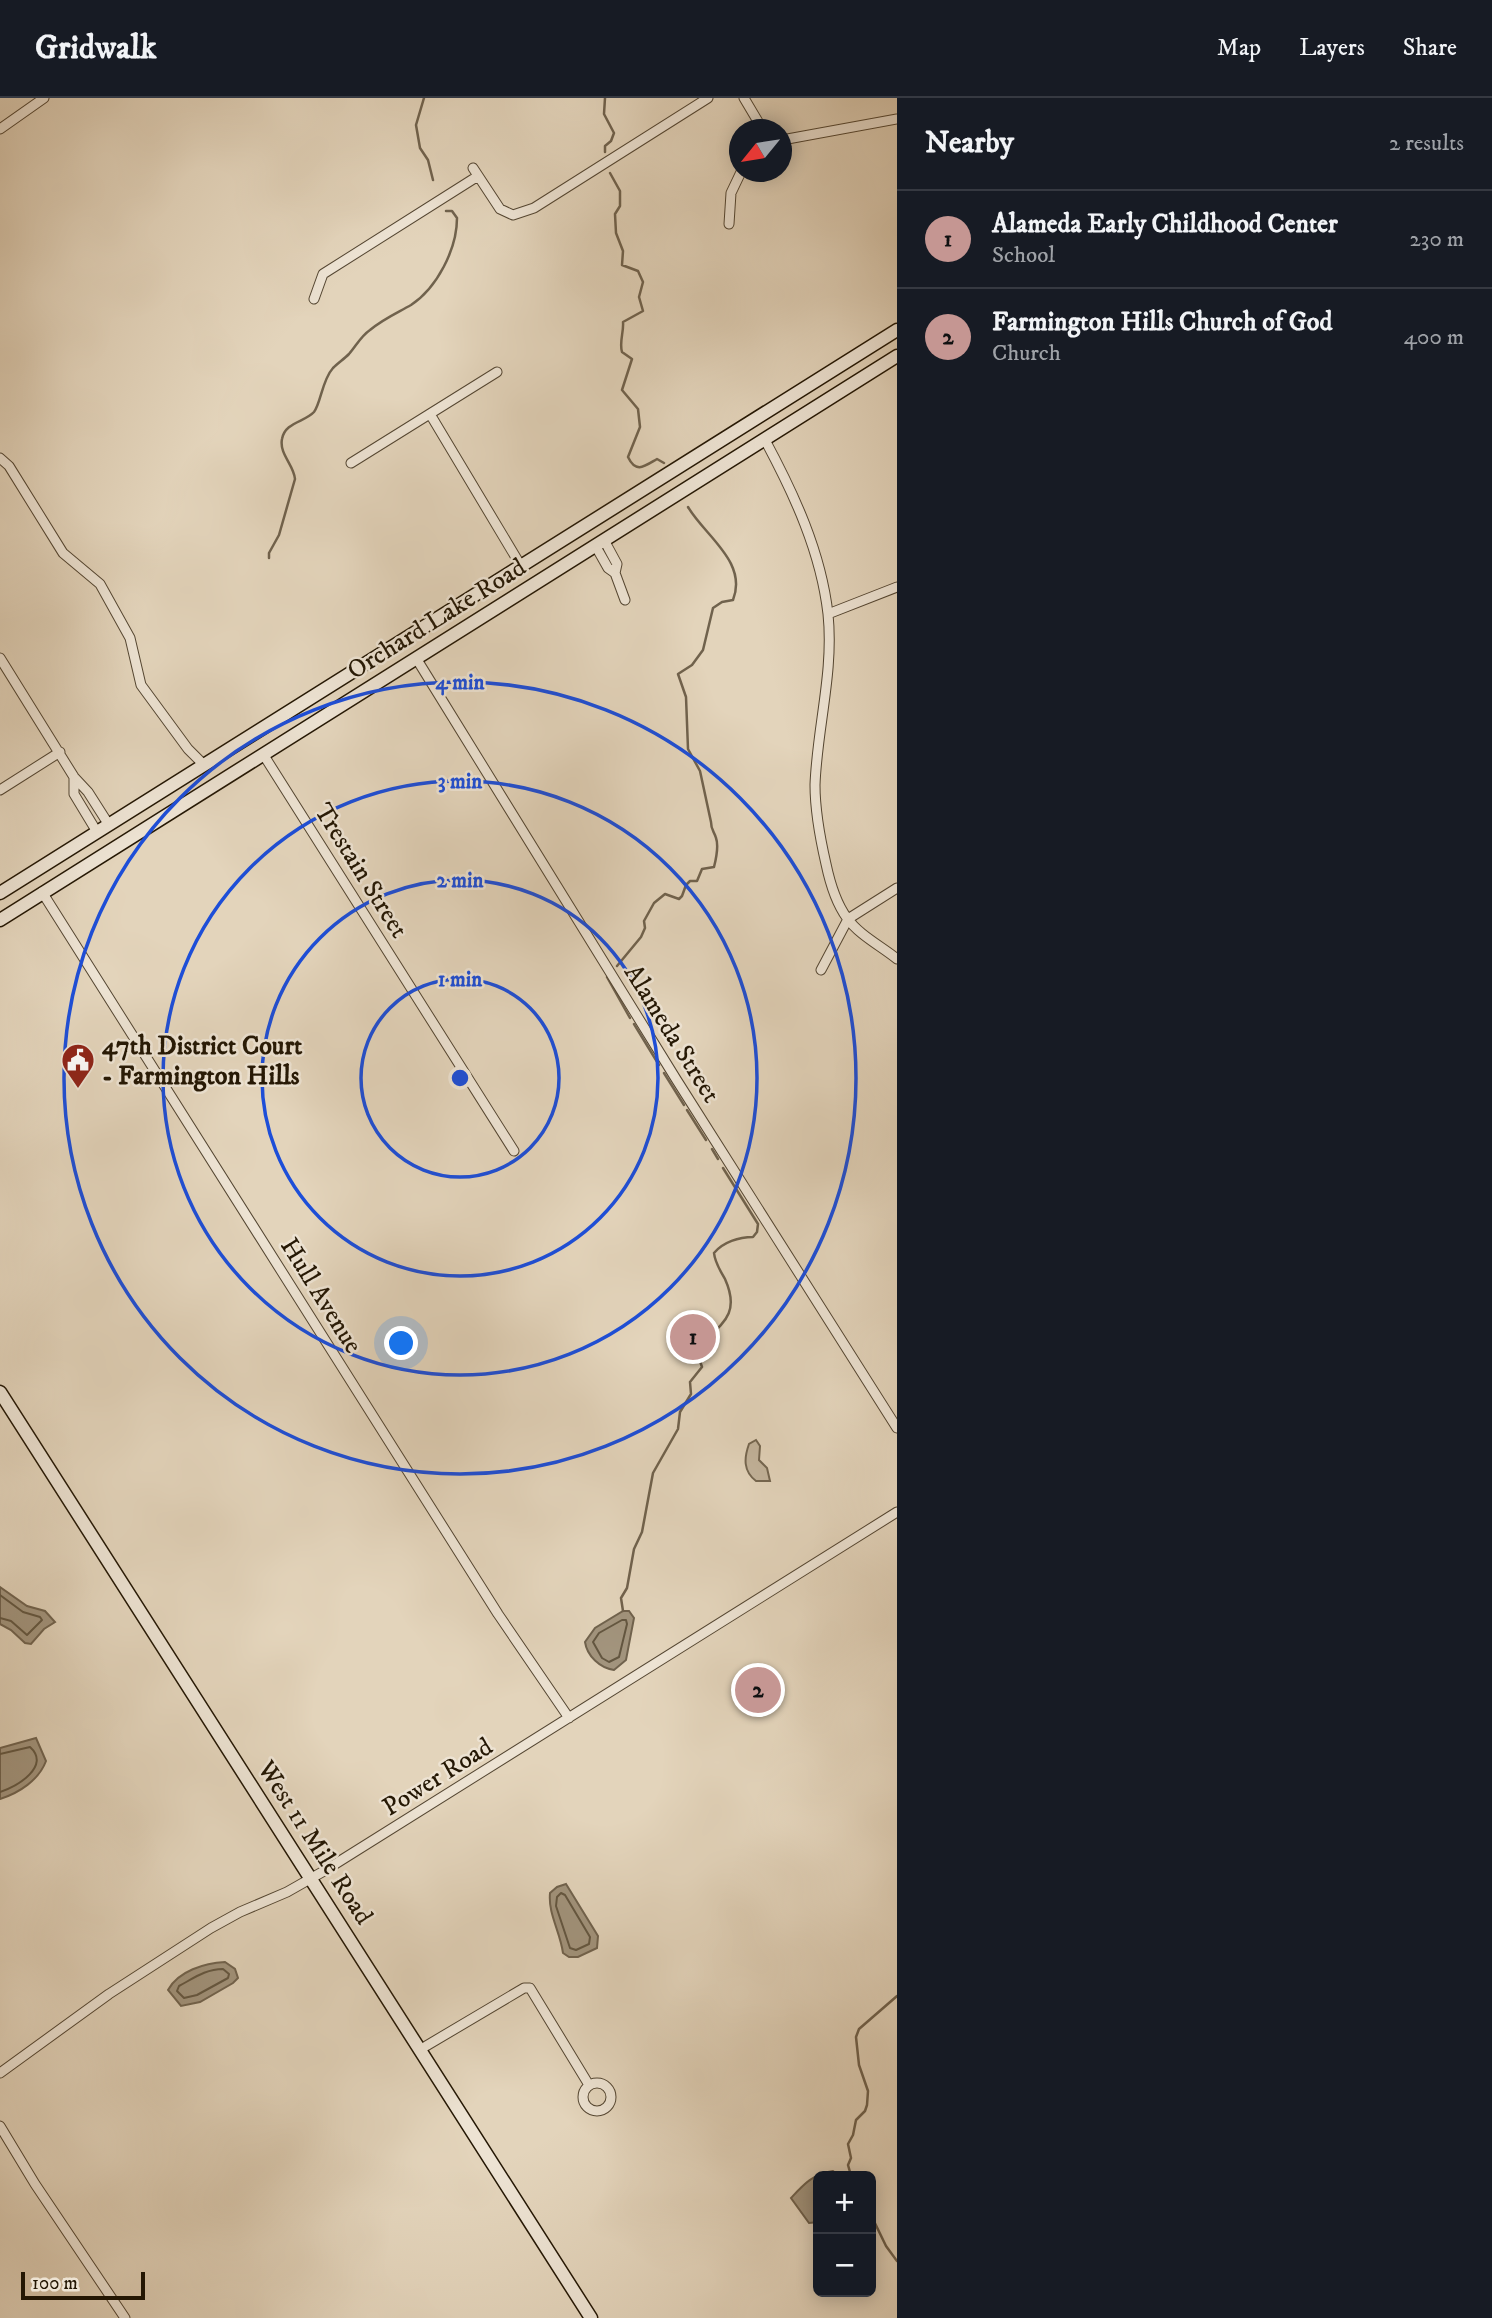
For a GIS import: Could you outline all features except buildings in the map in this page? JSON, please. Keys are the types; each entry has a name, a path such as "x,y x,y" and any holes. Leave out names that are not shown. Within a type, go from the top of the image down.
{"main road":[{"name":"Orchard Lake Road","path":"0,893 897,330"},
{"path":"857,355 863,367 860,380"},
{"name":"Orchard Lake Road","path":"0,919 897,356"},
{"path":"656,508 652,500 654,491 703,460 712,446"},
{"path":"481,591 488,605 481,618"},
{"path":"308,726 303,716 306,709 361,674 384,652"},
{"path":"204,765 211,776 207,790"},
{"path":"42,892 33,884 37,878 93,843 112,822"},
{"name":"West 11 Mile Road","path":"0,1392 591,2318"}],"street":[{"path":"0,129 44,98"},
{"path":"314,299 323,274 476,172 500,209 506,214 520,215 709,98"},
{"path":"744,98 756,119"},
{"path":"792,138 897,118"},
{"path":"729,224 731,193 736,182"},
{"path":"351,463 497,372"},
{"path":"430,414 521,566"},
{"path":"765,440 793,493 805,523 828,614 829,659 815,783 816,809 828,875 848,919 897,959"},
{"path":"0,458 9,466 63,553 100,584 130,638 141,685 188,749 204,765"},
{"path":"599,543 608,568 615,573 625,600"},
{"path":"828,614 897,587"},
{"path":"0,658 74,777 112,822"},
{"name":"Alameda Street","path":"416,658 676,1079 897,1428"},
{"path":"0,790 60,752"},
{"name":"Trestain Street","path":"263,754 514,1151"},
{"path":"74,777 74,794 97,832"},
{"path":"821,970 848,919 897,888"},
{"name":"Hull Avenue","path":"42,892 498,1614 569,1718"},
{"name":"Power Road","path":"0,2073 109,1994 211,1928 312,1878 897,1512"},
{"path":"421,2049 524,1988 530,1988 589,2085"},
{"path":"0,2126 35,2184 123,2315 112,2318"}],"shaded area":[{"path":"756,1440 760,1446 759,1460 767,1468 770,1481 756,1481 747,1469 746,1454 749,1444"}],"water":[{"path":"0,1587 27,1606 45,1611 55,1622 44,1629 31,1644 25,1643 0,1624"},
{"path":"623,1611 629,1611 634,1618 626,1660 614,1670 595,1661 585,1642 595,1628"},
{"path":"36,1738 46,1761 43,1768 28,1785 0,1799 0,1748"},
{"path":"566,1884 598,1936 597,1948 578,1957 569,1957 563,1953 551,1908 550,1893"},
{"path":"225,1962 235,1969 238,1978 200,2002 181,2006 168,1990 172,1983 193,1969"},
{"path":"813,2178 813,2223 809,2223 791,2198"}],"waterway":[{"path":"424,98 416,125 420,148 428,160 433,180"},
{"path":"605,98 604,114 614,133 605,146 605,152"},
{"path":"610,173 620,191 620,206 615,214 616,233 623,251 622,265 638,271 643,282 639,297 643,311 623,322 621,341 622,352 632,359 622,390 638,409 640,427 628,457 638,467 657,459 664,463"},
{"path":"269,558 279,535 295,479 283,450 284,433 314,412 329,373 364,335 411,305 429,289 444,267 456,230 457,218 452,211 446,211"},
{"path":"617,966 641,937 645,928 644,921 654,903 665,894 679,899 686,885 690,881 697,881 702,869 714,867 716,856 717,841 700,771 688,749 686,697 678,674 692,665 703,650 713,608 722,602 733,600 736,586 730,562 688,507"},
{"path":"607,977 630,1018"},
{"path":"634,1024 659,1065"},
{"path":"664,1073 684,1105"},
{"path":"687,1110 706,1140"},
{"path":"712,1149 718,1159"},
{"path":"623,1611 621,1598 627,1588 634,1549 642,1532 653,1473 678,1429 680,1412 691,1394 690,1382 702,1367 696,1349 720,1326 729,1312 730,1292 714,1253 727,1243 753,1237 757,1232 758,1224 723,1168"},
{"path":"850,2171 848,2165 851,2158 848,2144 856,2120 865,2111 868,2091 859,2065 856,2037 859,2029 897,1996"},
{"path":"876,2225 897,2261"}],"place":[{"name":"47th District Court - Farmington Hills","path":"78,1090"},
{"name":"Alameda Early Childhood Center","path":"693,1337"},
{"name":"Farmington Hills Church of God","path":"758,1690"}]}
